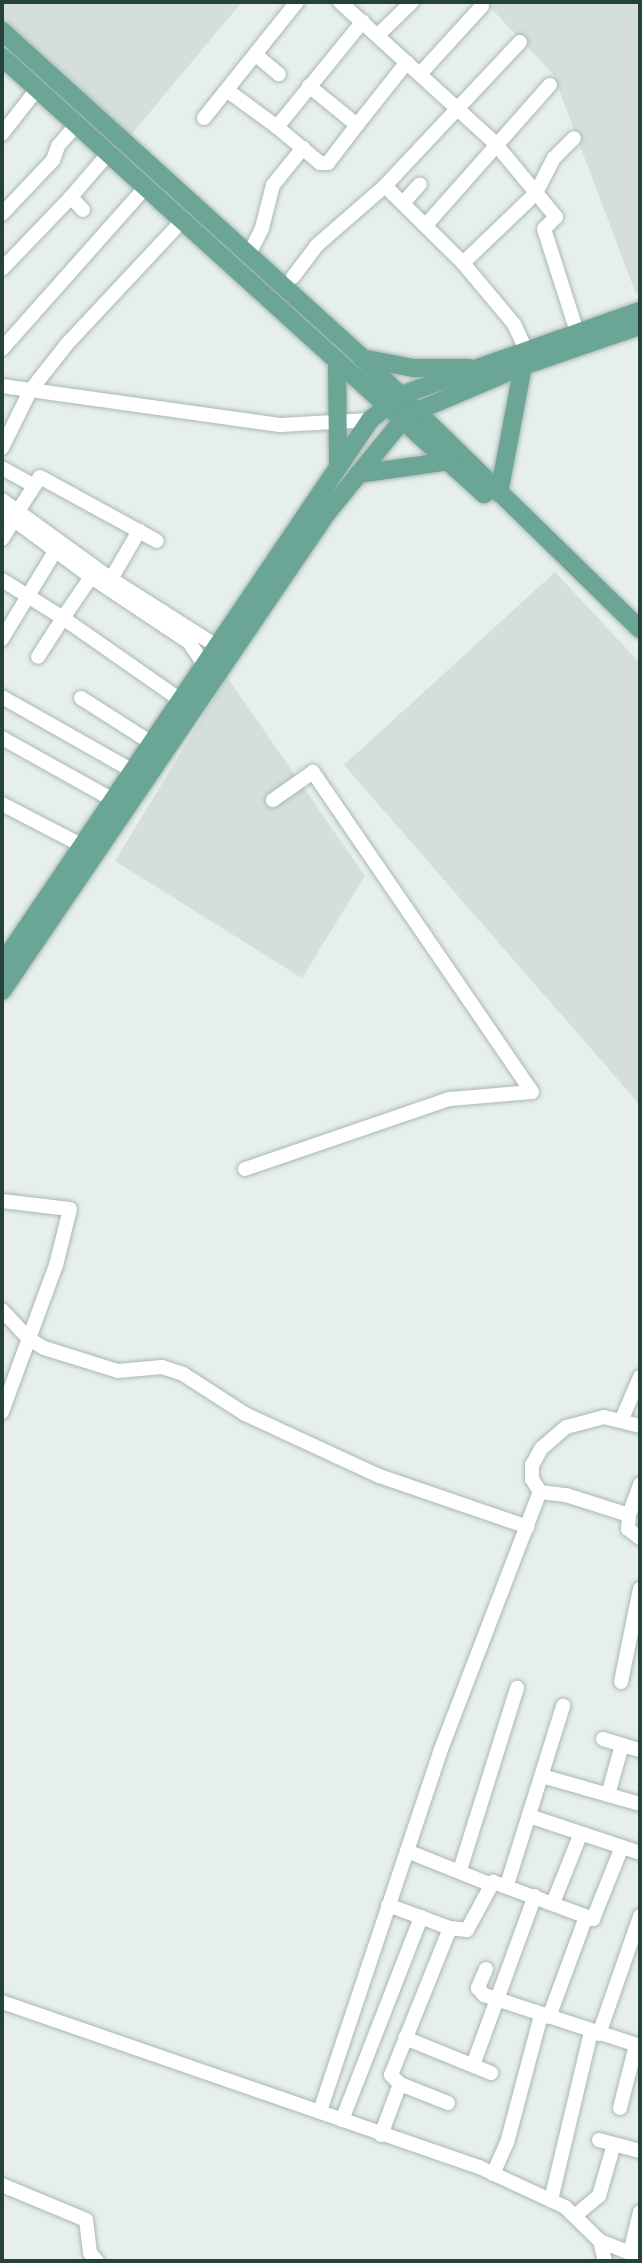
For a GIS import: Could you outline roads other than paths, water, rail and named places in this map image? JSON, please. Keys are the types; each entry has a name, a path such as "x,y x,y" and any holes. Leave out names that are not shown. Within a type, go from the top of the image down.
{"main road":[{"path":"2,31 362,358 640,629"},
{"path":"2,57 401,422 449,461 640,640"},
{"path":"2,991 189,710 358,474 401,422 417,411 577,332 640,311"},
{"path":"2,964 338,461 370,420 401,395 477,369 640,326"},
{"path":"362,358 413,368 477,369"},
{"path":"499,493 525,358"},
{"path":"337,363 341,423 338,461"},
{"path":"358,474 449,461"}],"street":[{"path":"204,118 297,2"},
{"path":"341,2 496,145 556,217 544,229 577,332"},
{"path":"378,35 412,2"},
{"path":"420,74 482,6"},
{"path":"277,127 363,21"},
{"path":"293,278 316,246 385,186 520,42"},
{"path":"256,55 279,74"},
{"path":"228,91 324,164 407,62"},
{"path":"426,225 550,85"},
{"path":"309,86 356,125"},
{"path":"2,134 37,89"},
{"path":"2,214 53,160 58,146 76,125"},
{"path":"463,263 536,192 554,158 574,138"},
{"path":"248,256 262,228 273,185 303,148"},
{"path":"2,269 108,154"},
{"path":"403,203 421,184"},
{"path":"385,186 463,263 514,324 525,358"},
{"path":"2,349 145,188"},
{"path":"71,197 83,210"},
{"path":"2,448 30,391 67,344 182,221"},
{"path":"2,386 281,425 370,420"},
{"path":"2,468 33,485"},
{"path":"2,540 8,510 44,478 157,541"},
{"path":"8,510 215,645"},
{"path":"8,510 55,551 189,642 203,663"},
{"path":"111,579 139,531"},
{"path":"2,639 55,551"},
{"path":"38,657 91,577"},
{"path":"2,580 63,618 179,699"},
{"path":"2,697 131,770"},
{"path":"81,698 150,742"},
{"path":"2,738 111,799"},
{"path":"245,1169 450,1099 533,1092 313,772 273,800"},
{"path":"2,804 81,845"},
{"path":"2,1200 70,1209 29,1339 2,1412"},
{"path":"2,1310 29,1339 97,1367 118,1371 162,1367 183,1374 245,1414 367,1471 528,1527"},
{"path":"622,1419 640,1377"},
{"path":"629,1515 566,1495 540,1492 531,1479 532,1465 552,1437 588,1418 622,1419 640,1426"},
{"path":"640,1484 629,1515 628,1530 640,1538"},
{"path":"320,2111 407,1851 540,1492"},
{"path":"621,1682 640,1589"},
{"path":"460,1870 517,1688"},
{"path":"507,1885 563,1706"},
{"path":"603,1739 640,1750"},
{"path":"608,1795 622,1745"},
{"path":"542,1776 640,1804"},
{"path":"529,1816 640,1853"},
{"path":"553,1903 581,1833"},
{"path":"407,1851 460,1870 489,1884 507,1885 586,1917 597,1916 622,1847"},
{"path":"388,1905 450,1928 467,1930 489,1884"},
{"path":"473,2065 495,1999 536,1896"},
{"path":"551,2200 595,2033 640,1916"},
{"path":"342,2120 421,1917"},
{"path":"493,2174 507,2143 545,2016 586,1917"},
{"path":"448,2103 400,2084 391,2075 450,1928"},
{"path":"486,1969 479,1992 595,2033 638,2045 621,2108"},
{"path":"2,2002 320,2111 493,2174 551,2200 576,2215 615,2254 635,2255 640,2212"},
{"path":"405,2038 491,2073"},
{"path":"381,2134 400,2084"},
{"path":"599,2140 640,2151"},
{"path":"576,2215 599,2196 614,2144"},
{"path":"2,2186 86,2220 90,2253 97,2261"},
{"path":"600,2241 605,2261"}]}
